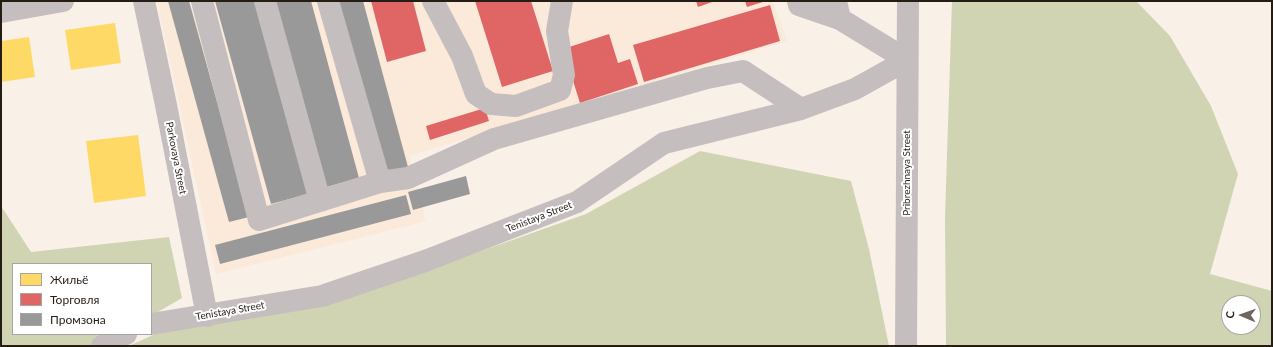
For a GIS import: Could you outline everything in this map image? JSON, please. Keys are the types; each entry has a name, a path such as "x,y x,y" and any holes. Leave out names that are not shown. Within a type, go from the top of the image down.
{"street":[{"path":"1,12 63,1"},
{"name":"Parkovaya Street","path":"144,1 207,316"},
{"path":"202,1 259,220 380,182 408,178 494,139 707,78 743,71 801,109"},
{"path":"265,1 320,201"},
{"path":"328,1 380,182"},
{"path":"433,1 462,56 476,94 491,104 516,106 560,90 564,75 557,31 562,1"},
{"path":"798,1 800,5 838,10 907,60"},
{"name":"Pribrezhnaya Street","path":"906,346 908,1"},
{"name":"Tenistaya Street","path":"152,324 322,296 425,261 576,202 664,142 801,109 855,89 907,60"},
{"path":"102,346 124,335"}],"shaded area":[{"path":"157,1 773,1 787,41 409,156 426,221 216,274"}],"green space":[{"path":"952,1 1136,1 1170,36 1211,106 1238,174 1210,274 1272,291 1272,346 946,346 945,217"},
{"path":"700,151 851,181 869,249 889,346 129,346 155,334 328,305 586,214"},
{"path":"1,206 31,252 169,237 182,298 152,315 152,263 12,263 12,335 117,335 98,346 1,346"}],"building: Жильё":[{"path":"115,23 121,63 71,70 65,30"},
{"path":"29,37 35,77 1,82 1,41"},
{"path":"138,135 146,196 94,203 86,141"}],"building: Торговля":[{"path":"371,1 413,1 426,51 387,62"},
{"path":"475,1 531,1 553,71 502,87"},
{"path":"696,1 715,1 698,7"},
{"path":"745,1 766,1 747,7"},
{"path":"770,5 780,41 644,82 633,45"},
{"path":"609,34 618,63 630,59 638,84 580,103 563,49"},
{"path":"485,108 489,121 430,140 426,126"}],"building: Промзона":[{"path":"168,1 189,1 249,217 229,222"},
{"path":"215,1 255,1 308,194 271,204"},
{"path":"272,1 311,1 359,178 323,188"},
{"path":"339,1 363,1 408,167 385,173"},
{"path":"466,176 470,194 413,210 408,192"},
{"path":"406,195 411,214 220,264 215,245"}]}
